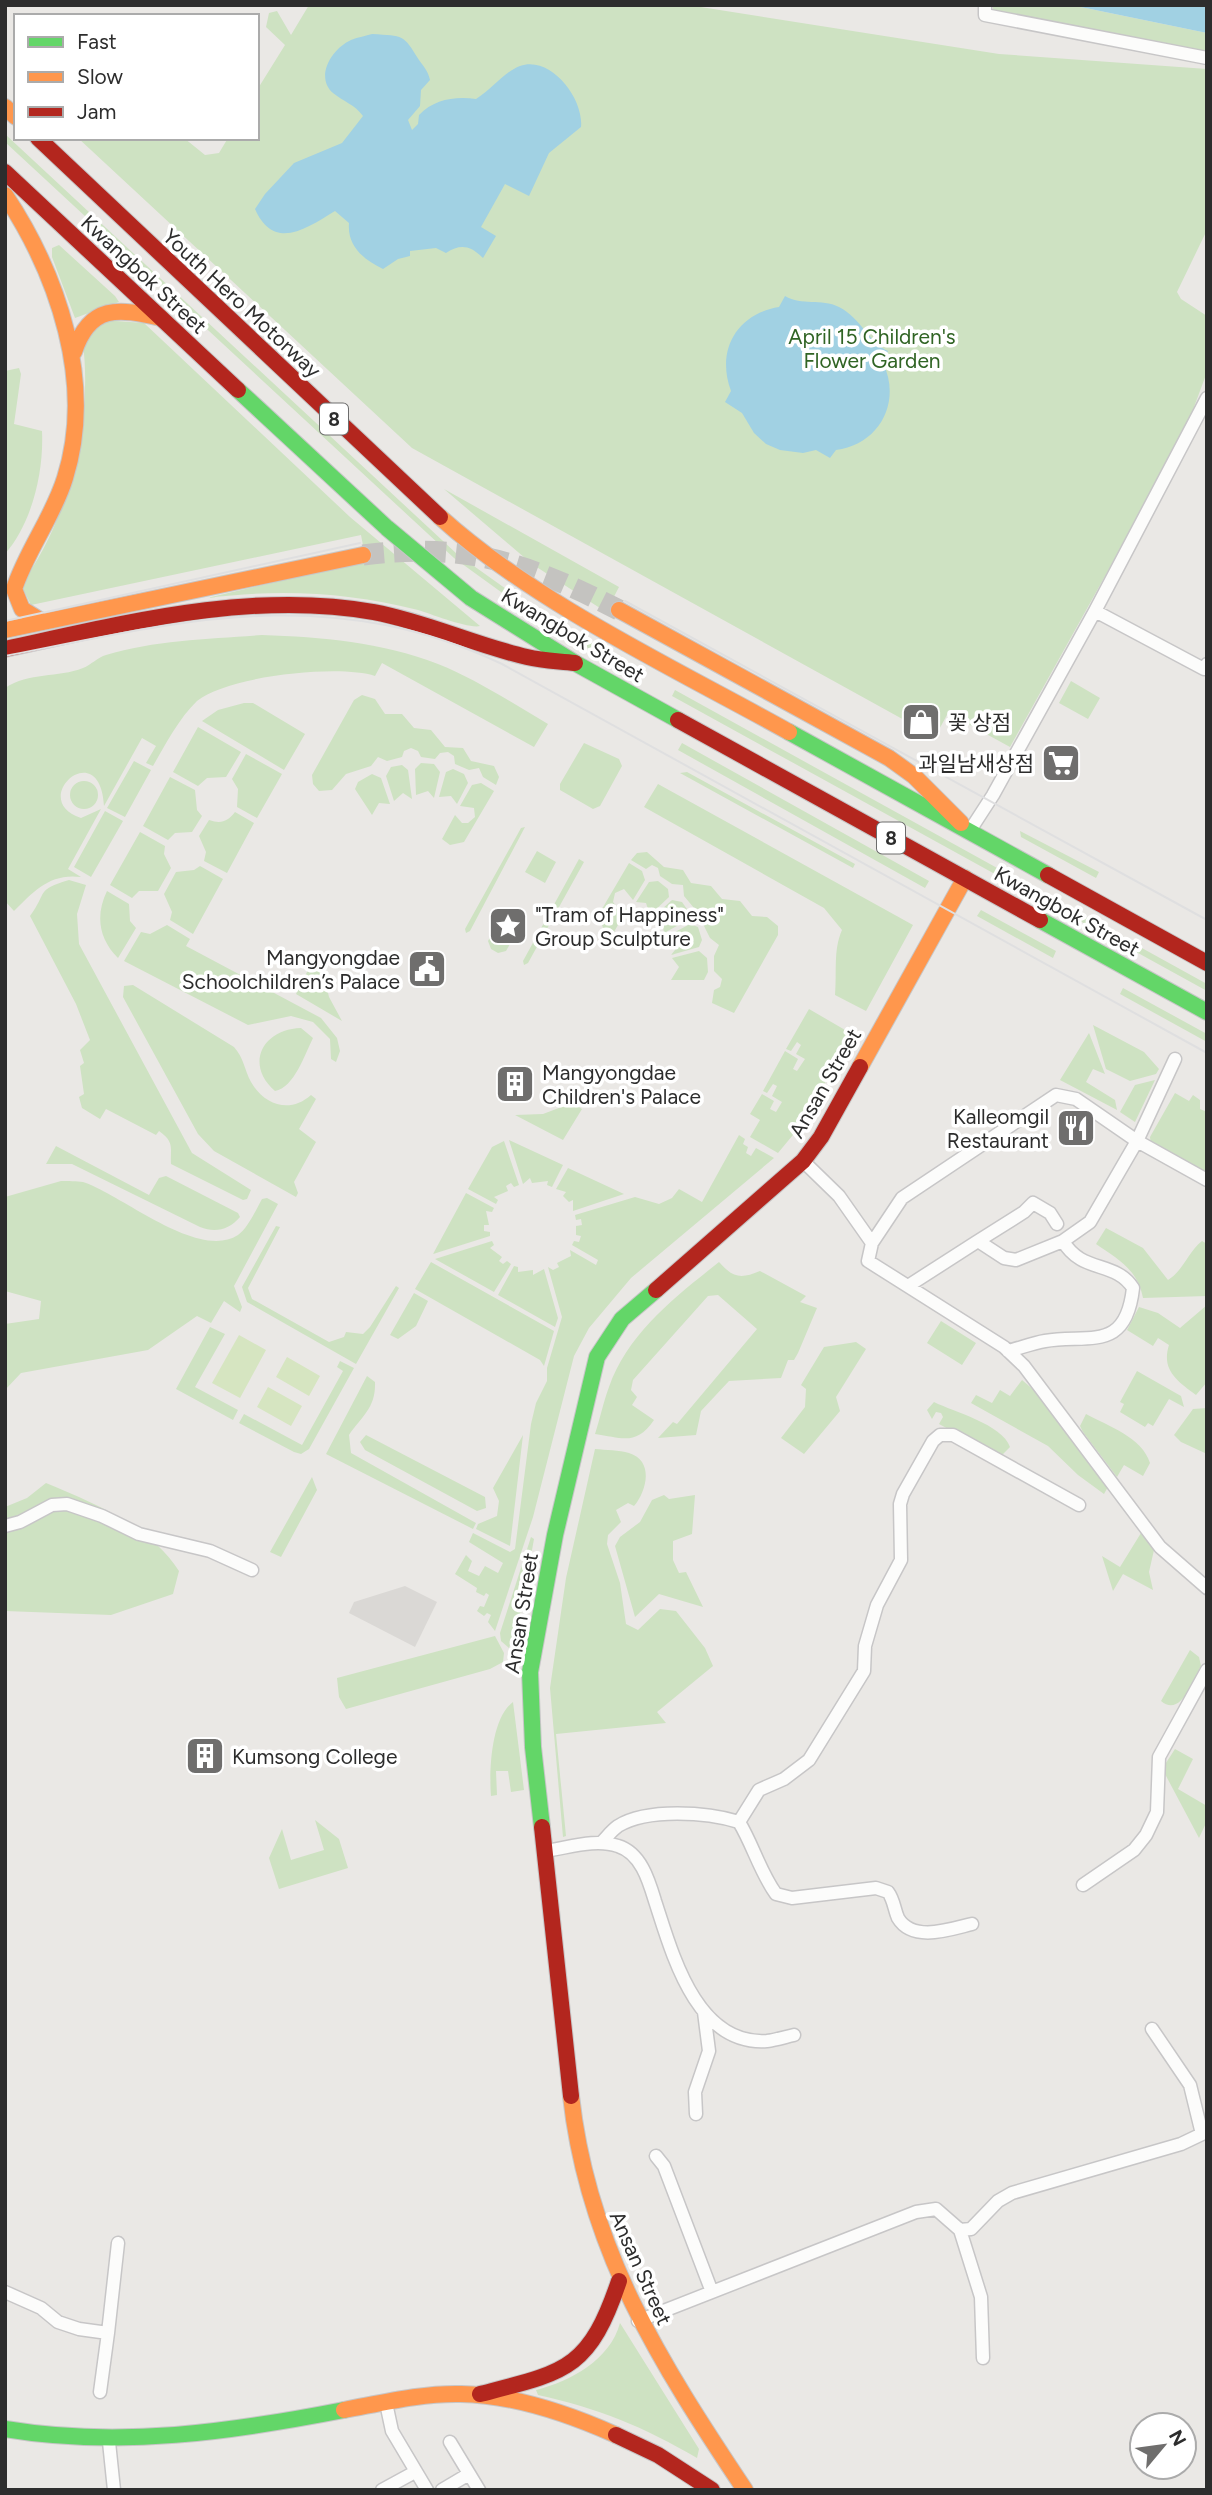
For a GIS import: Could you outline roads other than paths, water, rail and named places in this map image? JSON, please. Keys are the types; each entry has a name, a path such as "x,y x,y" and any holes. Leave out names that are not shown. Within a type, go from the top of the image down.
{"main road":[{"name":"Youth Hero Motorway","path":"40,140 456,530 545,595 661,661"},
{"name":"Kwangbok Street","path":"5,172 428,564 502,618 575,663 1207,1012"},
{"path":"5,195 32,238 74,352 78,394 74,440 65,478 44,529 17,578 14,589 22,609 43,622"},
{"path":"74,352 79,332 90,319 105,312 126,311 161,318"},
{"path":"5,630 363,555"},
{"path":"5,590 17,578"},
{"path":"5,649 189,611 251,606 310,606 393,615 526,657 575,663"},
{"path":"620,610 889,758 914,776 970,832"},
{"name":"Kwangbok Street","path":"661,661 1207,963"},
{"name":"Ansan Street","path":"745,2490 638,2321 618,2281 595,2220 576,2138 533,1747 530,1672 555,1535 597,1357 621,1319 803,1161 837,1110 965,878"},
{"path":"5,2429 43,2437 108,2442 211,2434 386,2403 477,2395 553,2374 583,2356 596,2341 618,2281"},
{"path":"477,2395 584,2420 642,2445 712,2490"}],"street":[{"path":"985,6 985,15 1207,58"},
{"path":"970,832 1095,611 1207,398"},
{"path":"1095,611 1206,668"},
{"path":"978,1241 1004,1258 1016,1260 1063,1241 1090,1223 1137,1141 1175,1059"},
{"path":"1207,1180 1137,1141 1076,1100 1056,1095 902,1198 872,1243 867,1261 1008,1351 1047,1395 1160,1547 1207,1588"},
{"path":"803,1161 839,1196 872,1243"},
{"path":"908,1286 1024,1212 1033,1203 1050,1213 1057,1224"},
{"path":"1008,1351 1046,1341 1082,1341 1101,1336 1119,1328 1131,1310 1133,1288 1126,1277 1109,1269 1094,1268 1071,1255 1063,1241"},
{"path":"739,1822 759,1790 784,1779 809,1760 864,1671 864,1646 877,1605 901,1560 900,1504 908,1482 933,1441 940,1435 953,1435 1079,1505"},
{"path":"5,1526 20,1522 52,1505 67,1504 102,1516 139,1535 209,1551 252,1570"},
{"path":"1083,1885 1134,1850 1146,1835 1157,1812 1160,1783 1158,1757 1207,1670"},
{"path":"602,1842 617,1827 639,1817 715,1814 739,1822 752,1843 764,1877 776,1894 792,1898 876,1888 888,1892 898,1918 908,1928 939,1933 972,1924"},
{"path":"544,1851 602,1842 621,1846 638,1858 668,1941 696,2003 714,2022 736,2035 766,2041 794,2035"},
{"path":"696,2114 695,2092 709,2051 704,2012"},
{"path":"960,2230 971,2229 998,2201 1012,2193 1181,2144 1202,2134 1190,2085 1152,2029"},
{"path":"656,2156 664,2166 712,2292"},
{"path":"638,2321 916,2212 936,2209 960,2230 981,2297 983,2358"},
{"path":"100,2392 118,2243"},
{"path":"5,2292 40,2308 58,2322 79,2329 107,2333"},
{"path":"386,2403 392,2431 427,2490"},
{"path":"108,2442 114,2490"},
{"path":"450,2442 479,2490"},
{"path":"382,2490 415,2472"},
{"path":"442,2490 469,2474"}],"water":[{"path":"1071,5 1207,5 1207,33"},
{"path":"372,34 402,38 428,74 430,80 421,90 420,106 408,120 412,130 418,124 419,115 431,105 453,99 476,99 508,72 532,64 554,73 571,92 577,104 581,127 549,153 529,196 505,184 481,227 496,236 483,258 466,247 446,253 436,248 410,251 410,256 398,259 383,269 358,251 351,239 349,223 335,211 302,229 281,233 272,230 263,222 255,209 294,163 342,143 363,116 333,93 325,79 328,63 338,49 354,39"},
{"path":"785,296 798,301 839,307 888,351 883,363 890,392 883,419 875,431 864,440 836,450 830,458 816,450 803,453 780,450 766,444 754,433 742,413 725,402 731,391 726,362 733,337 751,317 779,307"}],"tunnel":[{"path":"363,555 434,552 466,554 496,560 555,580 619,610"}],"tram line":[{"path":"5,621 360,543"},
{"path":"625,601 1207,920"},
{"path":"5,656 133,631 255,616 315,616 376,623 438,639 502,664 1207,1053"}],"place":[{"name":"꽃 상점","path":"921,722"},
{"name":"과일남새상점","path":"1061,763"},
{"name":"\"Tram of Happiness\" Group Sculpture","path":"508,926"},
{"name":"Mangyongdae Schoolchildren’s Palace","path":"427,969"},
{"name":"Mangyongdae Children's Palace","path":"515,1084"},
{"name":"Kalleomgil Restaurant","path":"1076,1128"},
{"name":"Kumsong College","path":"205,1756"}],"park label":[{"name":"April 15 Children's Flower Garden","path":"872,348"}]}
